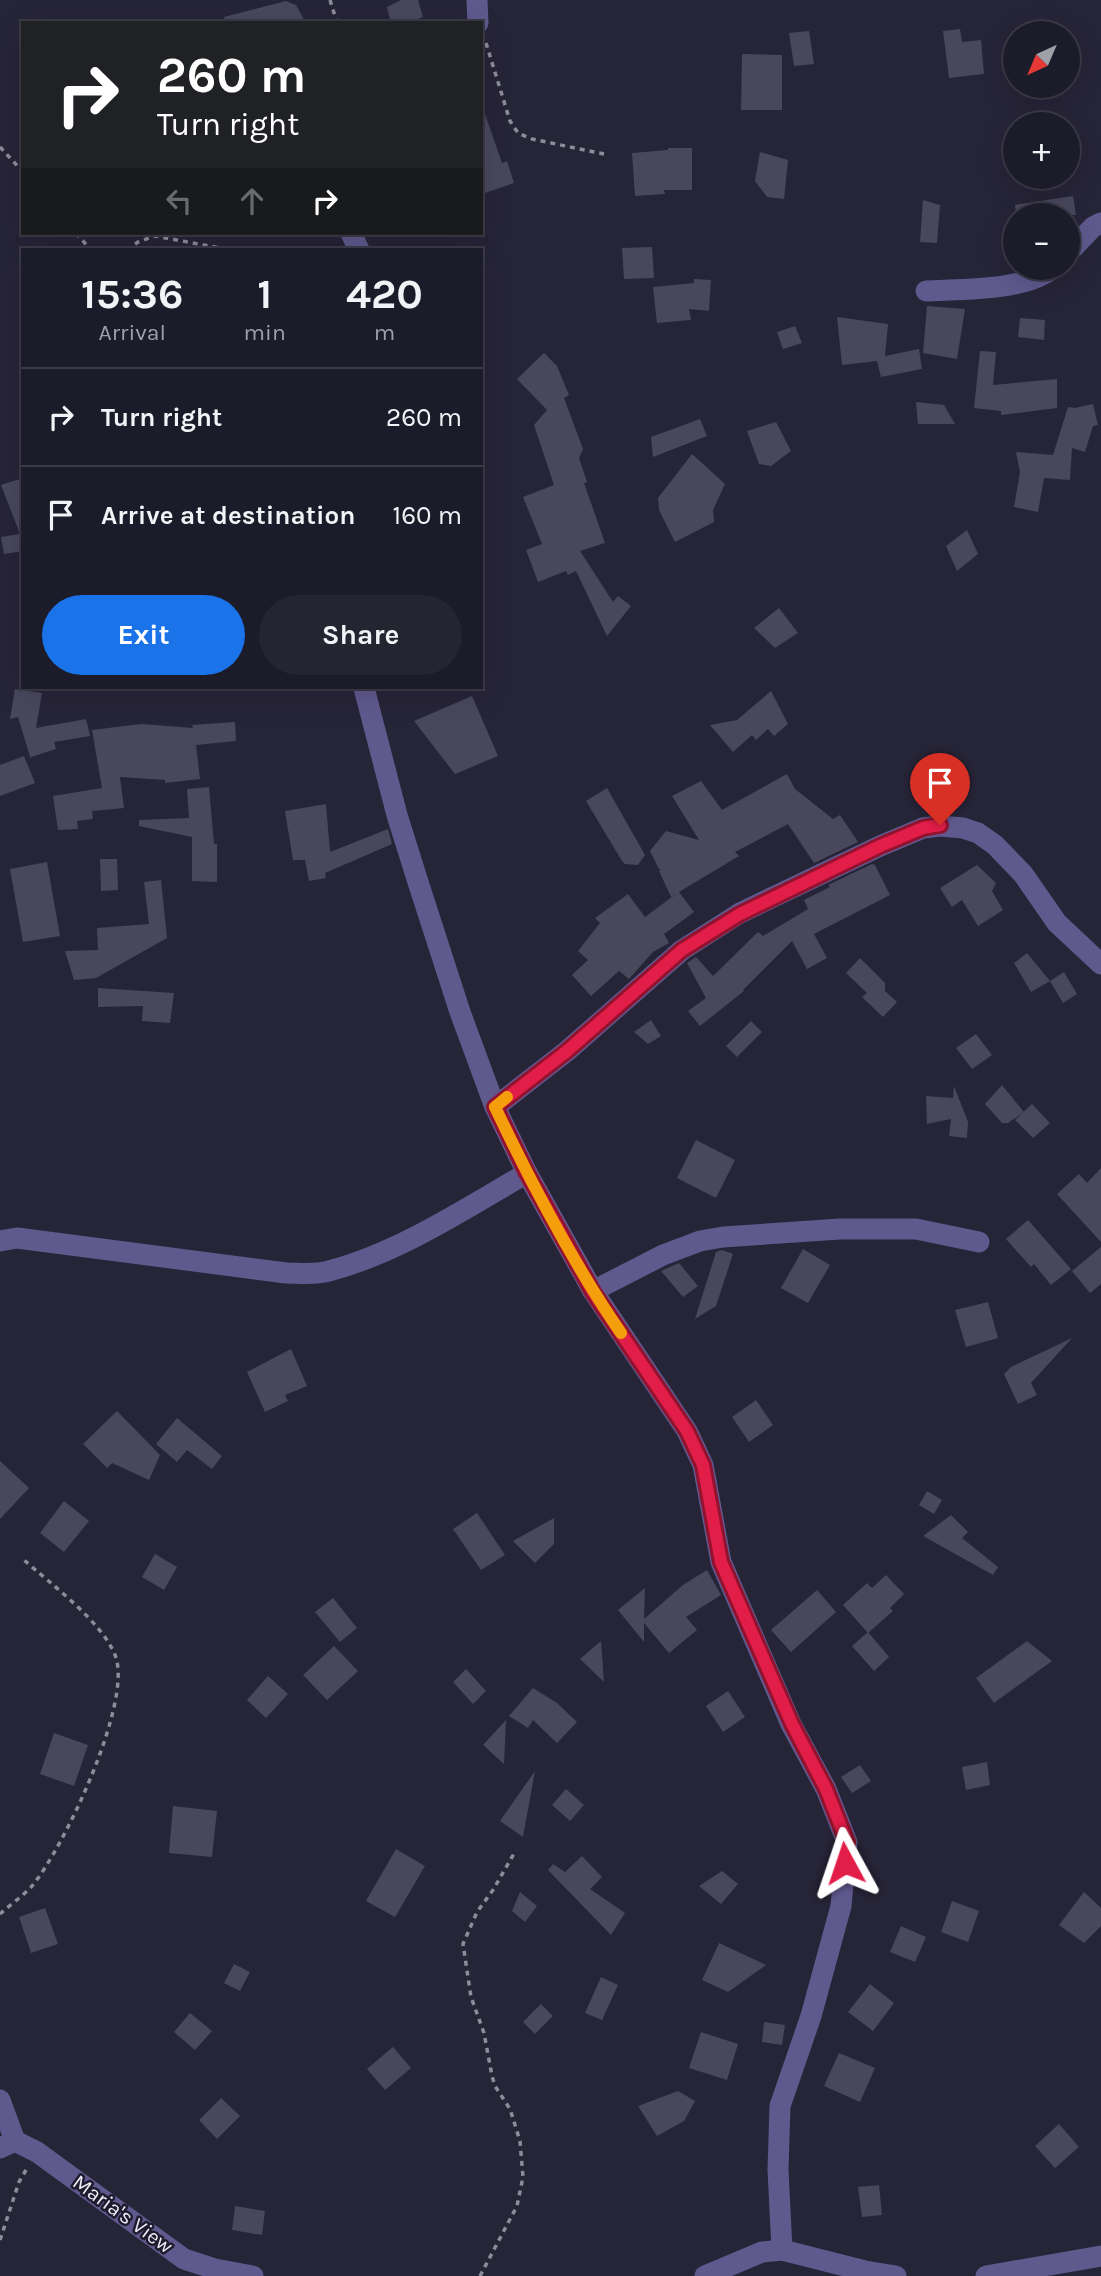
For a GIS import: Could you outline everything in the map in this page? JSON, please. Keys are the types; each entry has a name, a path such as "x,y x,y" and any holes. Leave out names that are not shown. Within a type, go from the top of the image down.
{"street":[{"path":"477,0 480,21"},
{"path":"1080,241 1101,223"},
{"path":"926,291 1020,284 1034,280"},
{"path":"364,689 397,815 460,1012 495,1107 527,1173 593,1292 687,1431 703,1465 721,1562 792,1724 826,1789 847,1842 841,1906 811,2016 780,2106 778,2170 782,2250"},
{"path":"495,1107 567,1051 682,950 740,914 923,828 940,825 963,828 978,833 995,845 1023,874 1057,923 1101,964"},
{"path":"0,1241 17,1238 286,1273 326,1272 372,1256 442,1223 527,1173"},
{"path":"593,1292 663,1255 700,1241 723,1237 840,1229 916,1229 979,1242"},
{"path":"0,2100 7,2144"},
{"name":"Maria's View","path":"7,2144 37,2152 184,2259 215,2269 253,2276"},
{"path":"705,2276 762,2252 782,2250 865,2272 897,2276"},
{"path":"986,2276 1101,2256"}],"path":[{"path":"330,0 336,21"},
{"path":"483,34 510,121 519,133 532,139 604,154"},
{"path":"0,147 21,170"},
{"path":"130,248 155,236 220,248"},
{"path":"0,1914 32,1886 56,1848 103,1749 118,1677 116,1656 98,1628 24,1560"},
{"path":"481,2276 517,2206 523,2178 520,2141 510,2109 495,2086 492,2076 484,2034 471,1997 463,1944 477,1912 516,1850"},
{"path":"0,2240 19,2182 37,2152"}],"building":[{"path":"401,0 418,0 423,17 414,21 390,21 387,7"},
{"path":"286,1 296,5 305,21 225,21 224,17"},
{"path":"960,29 962,42 981,40 984,74 949,78 943,31"},
{"path":"809,31 814,64 794,66 789,33"},
{"path":"742,54 782,55 782,110 741,110"},
{"path":"483,111 502,163 507,161 514,183 485,193 483,187"},
{"path":"692,148 692,190 664,190 665,194 635,196 632,153"},
{"path":"760,152 788,160 784,199 767,197 755,181"},
{"path":"1073,196 1074,203 1028,203"},
{"path":"923,200 940,205 937,243 920,242"},
{"path":"652,247 654,278 624,279 622,248"},
{"path":"694,279 711,280 709,311 689,309 691,320 657,323 653,287 694,283"},
{"path":"927,306 965,309 957,359 923,353"},
{"path":"837,317 888,324 885,356 919,349 922,369 881,377 877,361 842,365"},
{"path":"1020,318 1045,320 1044,340 1018,337"},
{"path":"795,326 802,343 783,349 777,332"},
{"path":"980,351 996,352 993,385 1057,379 1057,408 1001,415 1001,411 974,408"},
{"path":"544,353 557,366 569,395 564,398 583,449 579,458 587,482 584,483 605,543 580,551 613,602 618,596 631,606 607,636 576,571 568,575 566,571 538,582 526,550 542,544 523,497 554,485 534,425 547,410 517,379"},
{"path":"916,402 944,405 955,424 918,424"},
{"path":"1093,404 1098,425 1093,426 1085,452 1072,448 1070,480 1044,478 1038,512 1014,507 1020,472 1016,452 1053,455 1068,407"},
{"path":"700,419 707,436 653,457 651,437"},
{"path":"776,422 791,451 771,466 759,464 747,431"},
{"path":"692,454 725,484 713,510 714,522 675,542 659,510 658,498"},
{"path":"21,479 21,551 4,554 1,537 20,534 1,485"},
{"path":"967,530 978,554 957,571 946,546"},
{"path":"779,608 798,633 775,648 754,628"},
{"path":"15,689 42,693 36,728 86,719 90,736 54,742 56,749 31,757 31,760 18,717 10,719"},
{"path":"771,691 788,724 774,736 768,729 756,740 752,735 733,752 710,725 737,720"},
{"path":"472,696 498,756 455,774 414,721"},
{"path":"235,722 236,741 196,745 200,779 165,783 165,780 120,777 124,808 92,811 93,819 77,821 78,829 58,830 53,796 102,788 92,730 141,724 193,728 192,725"},
{"path":"24,756 35,783 0,796 0,765"},
{"path":"787,774 795,789 833,819 840,815 858,842 814,863 788,824 735,852 739,856 679,892 694,912 664,934 669,943 653,952 629,979 619,971 591,996 572,975 588,960 578,951 600,923 595,918 628,894 645,917 676,894 671,897 659,871 661,870 650,851 666,831 699,840 672,796 701,781 722,810"},
{"path":"209,787 214,844 217,844 217,882 192,881 192,837 139,826 139,820 189,818 187,789"},
{"path":"607,788 645,855 638,865 625,864 622,861 586,801"},
{"path":"326,804 330,852 388,829 392,844 325,873 326,878 309,881 305,860 293,860 285,811"},
{"path":"100,859 117,859 118,890 101,891"},
{"path":"47,862 60,936 23,942 10,869"},
{"path":"872,864 890,895 814,934 827,958 807,969 792,941 744,991 700,1026 688,1011 706,998 687,963 696,957 713,976 758,932 763,936 808,909 804,900"},
{"path":"977,865 996,883 992,891 1003,910 978,926 962,900 952,907 940,888"},
{"path":"161,880 167,938 96,978 74,980 65,951 98,950 97,928 149,924 144,882"},
{"path":"1027,953 1050,981 1031,992 1014,963"},
{"path":"860,958 885,983 885,991 897,1002 883,1017 862,997 867,993 846,973"},
{"path":"1064,972 1077,994 1063,1003 1050,981"},
{"path":"98,988 174,993 170,1023 142,1021 143,1006 98,1007"},
{"path":"651,1020 661,1036 648,1044 634,1032"},
{"path":"751,1021 762,1032 737,1057 726,1046"},
{"path":"976,1034 992,1055 972,1069 956,1048"},
{"path":"1002,1085 1024,1112 1008,1123 1002,1123 985,1104"},
{"path":"954,1086 968,1122 967,1138 949,1136 951,1119 927,1124 926,1096 953,1098"},
{"path":"1032,1104 1050,1123 1033,1138 1015,1120"},
{"path":"696,1140 735,1160 716,1198 677,1178"},
{"path":"1101,1168 1101,1242 1057,1194 1079,1174 1087,1183"},
{"path":"1028,1220 1071,1269 1051,1285 1034,1264 1031,1267 1006,1239"},
{"path":"1101,1247 1101,1284 1090,1293 1072,1271"},
{"path":"803,1249 830,1265 808,1303 781,1288"},
{"path":"722,1250 733,1254 716,1306 695,1319 716,1252"},
{"path":"679,1263 698,1286 683,1297 661,1271"},
{"path":"988,1302 998,1338 966,1347 955,1310"},
{"path":"1072,1338 1031,1383 1037,1395 1018,1404 1004,1374 1011,1367"},
{"path":"291,1349 307,1386 285,1395 288,1401 265,1412 247,1372"},
{"path":"756,1400 773,1425 749,1442 732,1417"},
{"path":"117,1411 160,1455 149,1480 112,1463 107,1468 83,1444"},
{"path":"177,1418 222,1456 212,1469 187,1450 177,1462 156,1444"},
{"path":"0,1461 29,1488 0,1519"},
{"path":"927,1491 942,1500 934,1514 919,1505"},
{"path":"64,1501 89,1521 64,1552 40,1533"},
{"path":"477,1513 505,1555 481,1570 453,1529"},
{"path":"951,1515 968,1532 962,1538 998,1567 993,1575 923,1536"},
{"path":"554,1518 554,1544 535,1563 513,1541"},
{"path":"155,1554 177,1567 164,1590 142,1577"},
{"path":"707,1570 721,1595 686,1617 697,1630 669,1653 644,1623 644,1642 618,1610 645,1588 644,1619 683,1585"},
{"path":"886,1575 904,1594 890,1608 893,1611 868,1633 843,1605 867,1583 872,1588"},
{"path":"817,1590 836,1612 791,1652 771,1630"},
{"path":"333,1598 357,1628 340,1642 315,1612"},
{"path":"868,1632 889,1657 874,1671 852,1646"},
{"path":"601,1641 604,1682 580,1659"},
{"path":"1027,1641 1052,1661 994,1703 976,1678"},
{"path":"334,1646 358,1671 327,1700 303,1675"},
{"path":"466,1669 486,1691 473,1704 453,1682"},
{"path":"268,1676 288,1694 266,1718 247,1700"},
{"path":"533,1688 557,1703 577,1722 557,1743 533,1720 528,1728 509,1716"},
{"path":"728,1691 745,1717 723,1732 706,1706"},
{"path":"506,1720 504,1764 483,1745"},
{"path":"54,1733 88,1745 74,1786 40,1774"},
{"path":"987,1762 990,1785 966,1790 962,1767"},
{"path":"860,1765 871,1781 852,1793 841,1777"},
{"path":"535,1771 523,1837 500,1821"},
{"path":"566,1789 584,1805 570,1821 552,1805"},
{"path":"173,1806 217,1811 212,1857 169,1853"},
{"path":"396,1849 425,1866 395,1917 366,1901"},
{"path":"582,1856 602,1877 590,1889 625,1913 611,1935 548,1870 553,1864 565,1872"},
{"path":"722,1871 738,1884 721,1904 699,1886"},
{"path":"520,1892 537,1906 525,1922 512,1911"},
{"path":"1084,1892 1101,1908 1101,1926 1084,1943 1059,1925"},
{"path":"952,1901 979,1911 968,1942 941,1932"},
{"path":"45,1908 58,1944 31,1953 19,1917"},
{"path":"901,1926 926,1937 915,1962 890,1952"},
{"path":"719,1943 766,1965 728,1992 702,1980"},
{"path":"234,1964 250,1972 240,1991 224,1983"},
{"path":"601,1977 618,1985 602,2020 585,2013"},
{"path":"870,1984 894,2003 873,2031 848,2012"},
{"path":"541,2004 553,2016 535,2034 523,2022"},
{"path":"190,2013 212,2031 195,2050 174,2032"},
{"path":"764,2022 785,2025 782,2045 762,2042"},
{"path":"701,2032 738,2044 727,2080 689,2068"},
{"path":"393,2047 411,2068 385,2090 367,2069"},
{"path":"839,2053 875,2068 860,2102 824,2086"},
{"path":"678,2091 695,2101 684,2121 657,2136 638,2106"},
{"path":"221,2098 240,2116 217,2139 199,2120"},
{"path":"1059,2124 1079,2147 1055,2168 1035,2146"},
{"path":"879,2185 882,2215 862,2217 858,2187"},
{"path":"235,2206 265,2211 262,2235 232,2230"}],"slow traffic":[{"path":"507,1097 495,1107 527,1173 593,1292 621,1333"}],"route":[{"path":"845,1863 847,1842 826,1789 792,1724 721,1562 703,1465 687,1431 593,1292 527,1173 495,1107 567,1051 682,950 740,914 880,846 923,828 940,825"}]}
